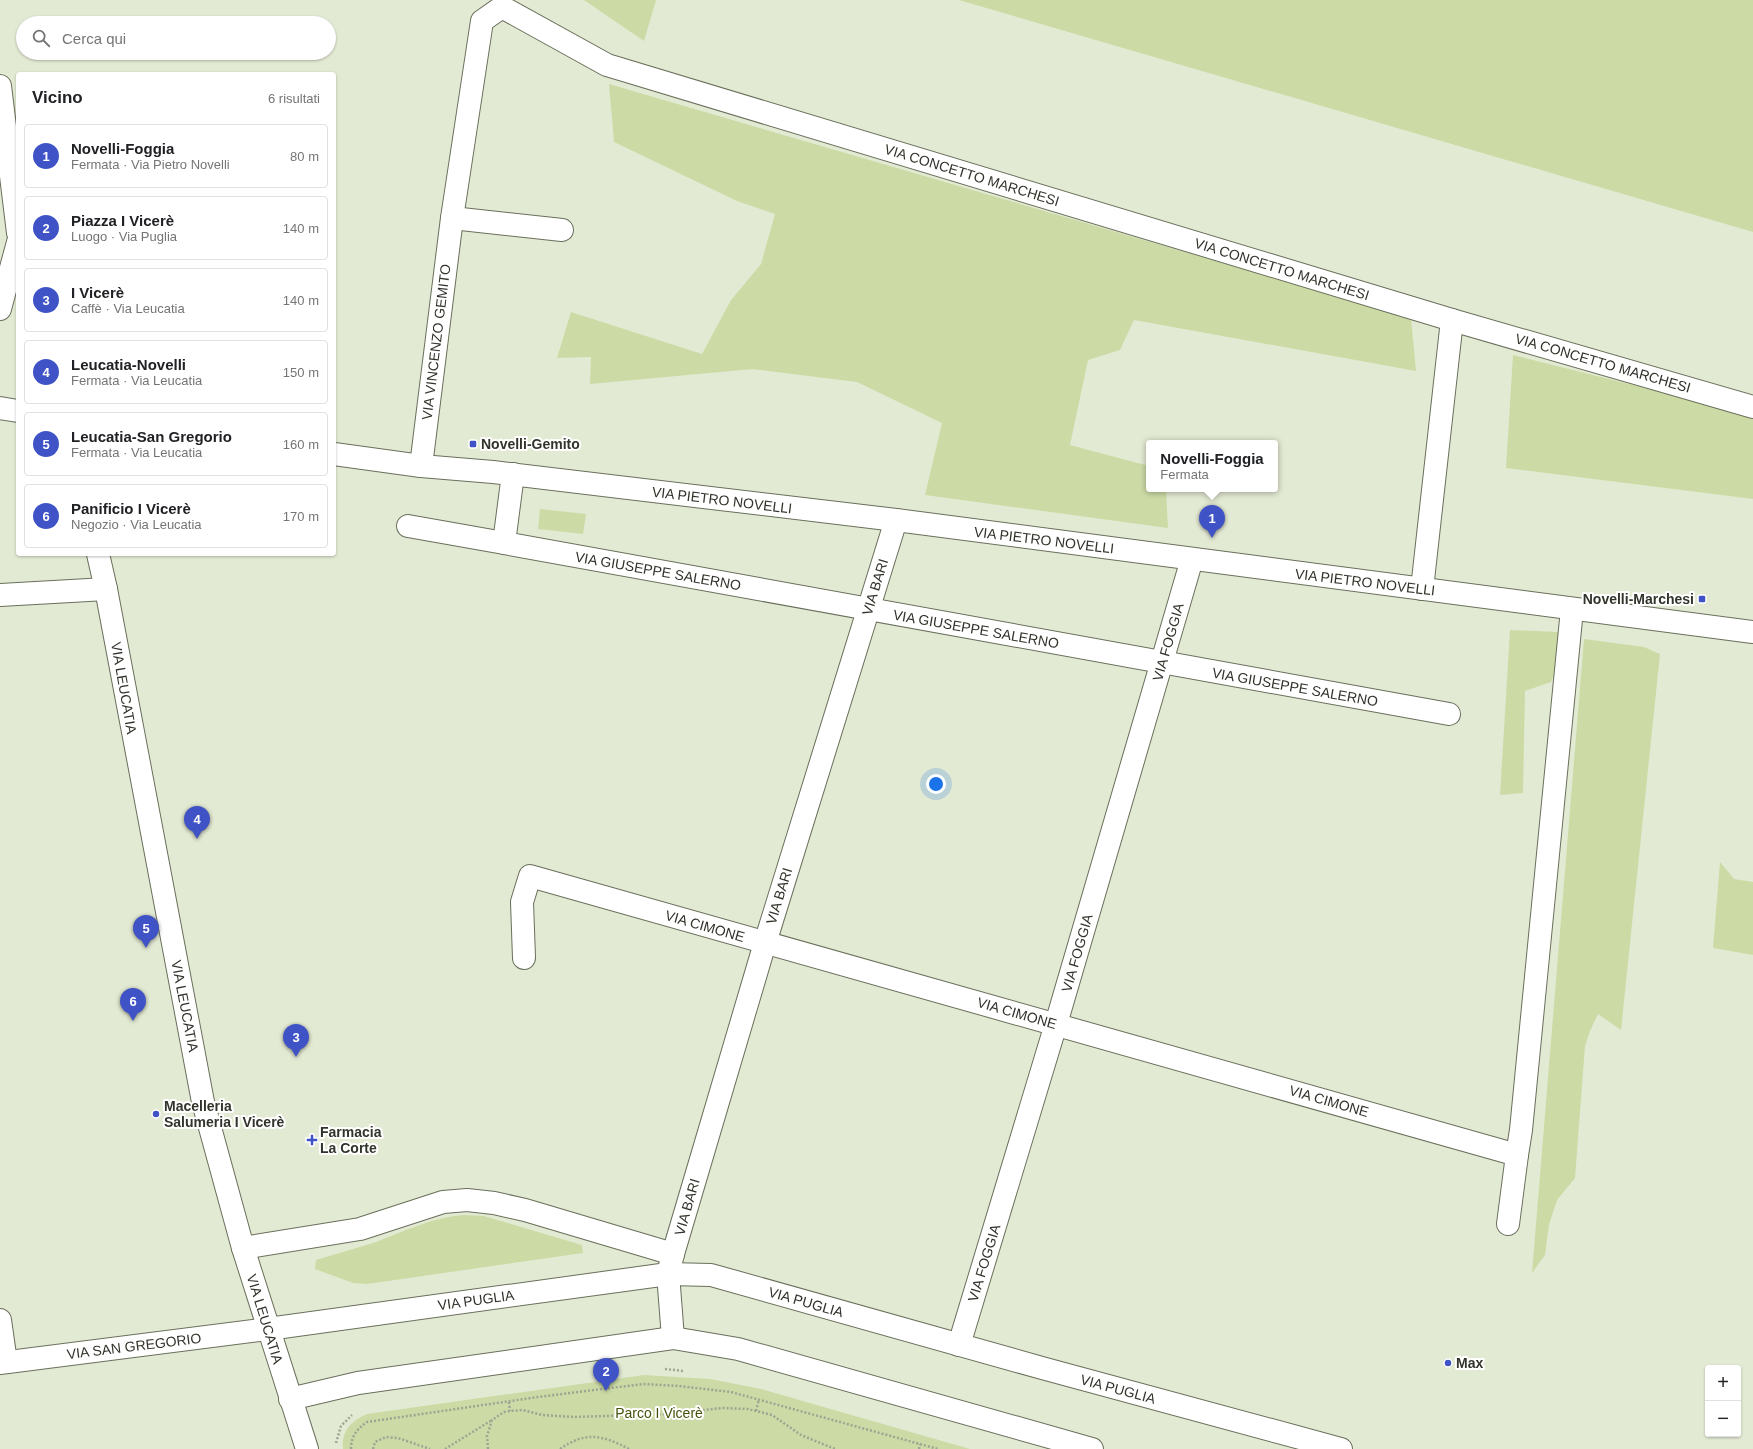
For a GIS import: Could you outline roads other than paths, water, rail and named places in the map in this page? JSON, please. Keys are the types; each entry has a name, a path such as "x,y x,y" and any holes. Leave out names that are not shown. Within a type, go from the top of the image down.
{"street":[{"name":"VIA VINCENZO GEMITO","path":"421,466 452,218 482,21 502,8"},
{"name":"VIA CONCETTO MARCHESI","path":"502,8 607,65 1452,320 1753,407"},
{"path":"0,86 16,217"},
{"path":"452,218 562,230"},
{"path":"0,309 16,249"},
{"path":"1422,589 1452,320"},
{"path":"0,408 16,411"},
{"name":"VIA PIETRO NOVELLI","path":"336,454 421,466 513,474 896,520 1192,560 1753,632"},
{"path":"504,543 513,474"},
{"name":"VIA BARI","path":"670,1264 765,943 896,520"},
{"name":"VIA GIUSEPPE SALERNO","path":"408,526 1449,714"},
{"name":"VIA LEUCATIA","path":"98,556 203,1102 243,1248 307,1449"},
{"name":"VIA FOGGIA","path":"959,1345 1056,1024 1192,560"},
{"path":"0,595 106,590"},
{"path":"1508,1224 1517,1154 1522,1130 1572,609"},
{"name":"VIA CIMONE","path":"524,958 522,902 530,876 1517,1154"},
{"name":"VIA PUGLIA","path":"243,1248 360,1229 443,1202 466,1200 494,1202 525,1210 670,1264 711,1274 959,1345 1335,1448"},
{"path":"670,1264 673,1338"},
{"name":"VIA PUGLIA","path":"268,1329 670,1264"},
{"path":"0,1320 3,1362"},
{"name":"VIA SAN GREGORIO","path":"3,1362 268,1329"},
{"path":"290,1399 358,1383 673,1338 738,1349 1092,1449"}],"place":[{"name":"Novelli-Gemito","path":"473,444"},
{"name":"Novelli-Foggia","path":"1212,538"},
{"name":"Novelli-Marchesi","path":"1702,599"},
{"name":"Leucatia-Novelli","path":"197,839"},
{"name":"Leucatia-San Gregorio","path":"146,948"},
{"name":"Panificio I Vicerè","path":"133,1021"},
{"name":"I Vicerè","path":"296,1057"},
{"name":"Macelleria Salumeria I Vicerè","path":"156,1114"},
{"name":"Farmacia La Corte","path":"312,1140"},
{"name":"Max","path":"1448,1363"},
{"name":"Piazza I Vicerè","path":"606,1391"}],"park label":[{"name":"Parco I Vicerè","path":"659,1413"}]}
